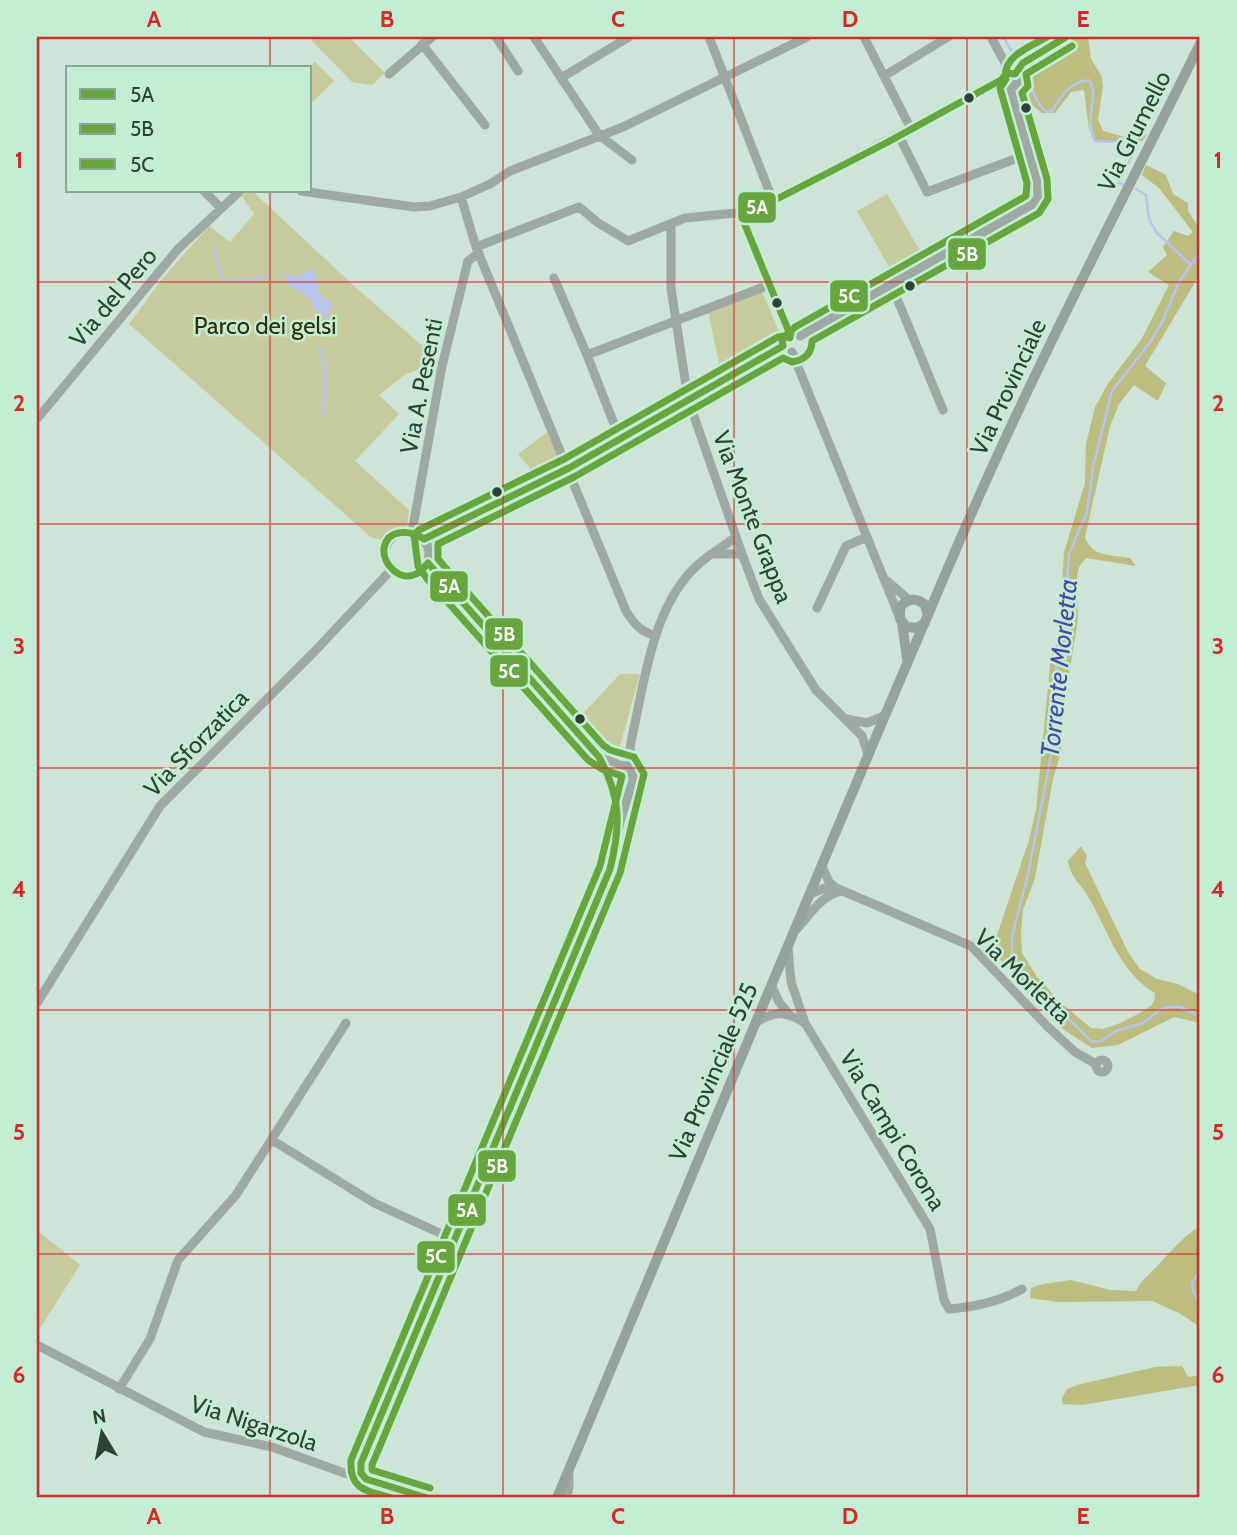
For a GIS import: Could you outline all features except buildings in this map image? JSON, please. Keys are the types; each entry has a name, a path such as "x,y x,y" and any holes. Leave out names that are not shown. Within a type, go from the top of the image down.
{"main road":[{"name":"Via Grumello","path":"1105,236 1200,44"},
{"name":"Via Provinciale","path":"953,559 1074,295 1105,236"},
{"name":"Via Provinciale 525","path":"558,1498 868,754 953,559"},
{"path":"907,662 901,607 929,595 943,584"},
{"path":"901,620 907,627 914,628 926,619 925,605 914,600"}],"street":[{"path":"389,74 432,37"},
{"path":"496,37 518,71"},
{"path":"534,37 599,135 632,160"},
{"path":"561,78 629,37"},
{"path":"709,37 773,201"},
{"path":"312,192 414,207 430,206 461,197 490,184 510,171 623,127 807,37"},
{"path":"864,37 911,129"},
{"path":"884,76 948,37"},
{"path":"991,37 1018,83 1010,89"},
{"path":"477,250 579,207 628,241 685,218 746,212 773,201 899,136 1001,80 1004,74 1012,73 1049,41 1066,37"},
{"path":"422,44 485,125"},
{"path":"1001,80 1004,87 1010,89"},
{"path":"800,336 1033,204 1038,197 1038,191 1031,153 1010,89"},
{"path":"899,136 927,192 1031,153"},
{"path":"205,192 221,208"},
{"name":"Via del Pero","path":"37,419 192,233 239,192"},
{"path":"461,197 477,250 626,611 633,623 646,633 656,636"},
{"path":"746,212 743,219 745,225 789,332"},
{"name":"Via Monte Grappa","path":"671,223 671,288 688,400 742,554 759,599 809,679 824,699 862,736 868,754"},
{"name":"Via A. Pesenti","path":"412,532 442,366 468,261 477,250"},
{"path":"554,278 620,439"},
{"path":"587,355 769,285"},
{"path":"891,285 943,410"},
{"path":"792,352 799,349 802,343 795,332 789,332 782,340 783,346 792,352 901,620"},
{"path":"424,539 569,468 783,346"},
{"path":"428,563 412,576 397,575 385,559 386,546 396,534 412,532 424,539 428,547 428,563 599,757 612,779 618,799 620,822"},
{"path":"612,779 614,768 630,748 656,636 671,597 701,562 736,537"},
{"path":"817,608 845,546 867,537"},
{"path":"713,554 742,554"},
{"name":"Via Sforzatica","path":"37,1003 160,806 315,651 391,570"},
{"path":"883,577 914,600"},
{"path":"845,719 867,723 884,716"},
{"path":"361,1473 361,1463 610,869 620,822 634,777 630,748"},
{"path":"599,757 628,766 634,777"},
{"path":"612,779 623,787 634,777"},
{"path":"822,866 829,882 839,889"},
{"path":"810,894 825,888 839,889"},
{"path":"795,931 821,902 839,889"},
{"name":"Via Morletta","path":"839,889 971,946 1074,1052 1096,1064"},
{"name":"Via Campi Corona","path":"788,948 791,982 805,1023 929,1229 944,1300 949,1309 971,1308 1006,1298 1022,1289"},
{"path":"772,987 790,992 796,999"},
{"name":"Via Campi Corona","path":"772,987 788,1013 805,1023"},
{"path":"757,1022 774,1014 788,1013"},
{"path":"119,1389 150,1339 176,1264 231,1202 346,1023"},
{"path":"272,1140 374,1203 455,1240"},
{"name":"Via Nigarzola","path":"37,1345 204,1432 272,1447 347,1474 361,1473 366,1479 427,1498"},
{"path":"566,1498 569,1471"}],"green space":[{"path":"316,37 349,37 385,73 372,85 352,82 312,41"},
{"path":"1075,37 1088,37 1091,59 1101,75 1103,86 1098,119 1103,131 1125,137 1145,130 1146,137 1142,141 1095,141 1089,129 1084,90 1071,92 1055,113 1042,113 1027,101 1023,82 1025,66"},
{"path":"315,62 334,81 312,102 312,66"},
{"path":"1146,165 1166,175 1173,194 1188,203 1188,211 1200,229 1200,274 1145,366 1166,383 1158,401 1134,385 1119,404 1110,426 1085,537 1097,552 1130,558 1136,566 1086,558 1079,567 1078,620 1062,716 1061,752 1053,779 1035,878 1023,910 1022,953 1037,977 1061,1003 1091,1028 1103,1029 1118,1024 1151,1006 1154,1001 1155,993 1143,985 1124,963 1089,898 1071,872 1068,861 1081,846 1087,856 1085,863 1128,952 1140,969 1157,979 1178,984 1200,995 1200,1023 1174,1017 1118,1045 1092,1048 1064,1030 992,950 1029,840 1036,810 1051,656 1058,639 1064,552 1085,483 1086,444 1095,407 1107,385 1141,340 1169,285 1148,272 1167,255 1163,247 1174,231 1188,236 1193,232 1159,188 1142,175"},
{"name":"Parco dei gelsi","path":"253,192 437,359 436,364 406,374 379,395 399,414 355,461 409,510 407,528 397,531 387,540 372,538 129,324 162,279 209,226 230,242 254,214 242,196"},
{"path":"887,194 922,254 892,272 857,211"},
{"path":"762,291 780,334 776,344 721,372 708,311"},
{"path":"549,431 560,458 558,463 548,469 546,466 534,473 518,454"},
{"path":"620,674 640,674 616,760 598,745 578,719"},
{"path":"1200,1226 1200,1327 1179,1313 1152,1301 1057,1302 1030,1298 1031,1288 1071,1280 1110,1290 1136,1291 1173,1249"},
{"path":"37,1230 80,1265 37,1333"},
{"path":"1182,1366 1188,1377 1200,1375 1200,1385 1082,1405 1063,1404 1062,1398 1067,1389 1077,1385 1155,1367"}],"water":[{"path":"313,270 316,276 320,294 331,302 332,307 327,313 329,323 324,322 324,314 315,310 313,302 288,285 287,276 299,276"}],"waterway":[{"path":"1003,37 1015,57"},
{"path":"1023,73 1046,112 1052,111 1071,86 1089,80 1093,94 1090,123 1095,141 1139,143 1118,183 1123,184"},
{"path":"1136,189 1146,195 1149,219 1157,233 1190,264"},
{"path":"213,246 222,278 229,282 270,277"},
{"name":"Torrente Morletta","path":"1200,252 1179,282 1151,341 1112,391 1093,467 1087,512 1069,554 1063,636 1056,667 1058,720 1028,874 1012,937 1012,953 1024,990 1071,1021 1092,1042 1101,1041 1116,1031 1143,1023 1168,1007 1180,1007 1200,1016"},
{"path":"281,275 287,276"},
{"path":"319,348 325,370 326,388 322,411 325,418"},
{"name":"Torrente Morletta","path":"1200,1271 1192,1283 1193,1291 1200,1302"}],"transit line":[{"name":"5C","path":"392,1498 368,1491 357,1484 353,1478 351,1460 600,866 622,776 602,769 588,760 428,580 418,566 414,535 419,530 564,459 778,337 790,338 795,327 1026,196 1027,183 1000,88 1006,79 1008,64 1013,58 1047,37"},
{"name":"5A","path":"427,1498 366,1479 361,1473 361,1463 610,869 616,839 617,811 612,785 599,757 428,563 410,576 399,574 386,560 386,542 390,537 401,533 424,539 569,468 783,346 782,340 789,332 745,225 743,219 746,212 886,143 1001,80 1007,73 1015,74 1023,63 1066,37"},
{"name":"5B","path":"430,1488 372,1470 372,1465 620,873 644,774 634,757 610,750 603,745 438,559 438,544 574,477 783,358 792,362 804,358 811,349 812,341 1039,213 1048,199 1047,179 1022,93 1028,86 1026,74 1072,46"}]}
